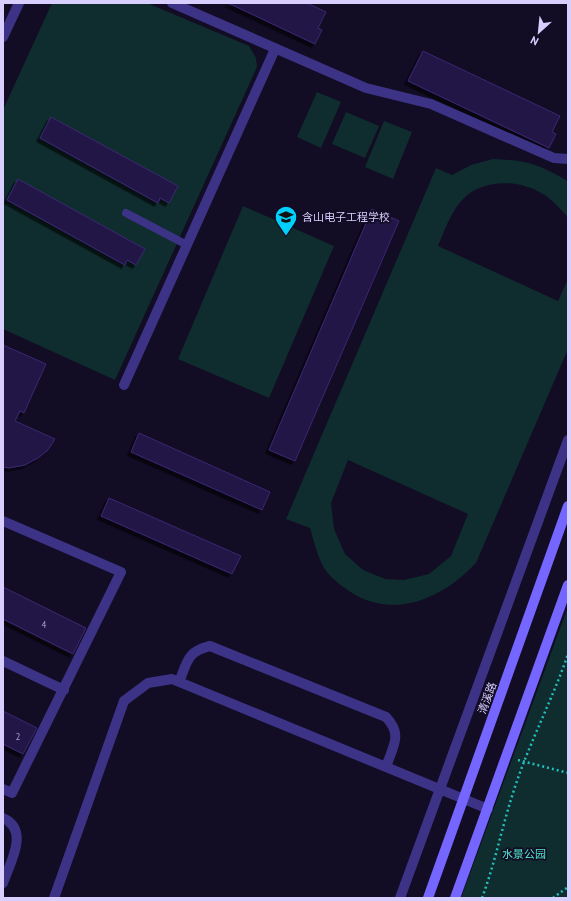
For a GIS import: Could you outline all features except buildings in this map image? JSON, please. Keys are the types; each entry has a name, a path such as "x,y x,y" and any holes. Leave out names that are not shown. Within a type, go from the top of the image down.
{"main road":[{"name":"清溪路","path":"428,898 568,506"},
{"path":"455,898 568,585"}],"street":[{"path":"3,37 19,3"},
{"path":"172,3 366,88 431,104 554,158 568,159"},
{"path":"124,385 275,49"},
{"path":"400,898 568,440"},
{"path":"3,522 121,572 12,793 3,789"},
{"path":"179,682 190,656 198,649 210,646 386,717 394,725 397,733 386,767"},
{"path":"3,661 64,690"},
{"path":"54,898 124,701 148,683 172,679 464,800 488,808"},
{"path":"3,818 10,821 16,832 17,846 3,883"}],"lane":[{"path":"126,213 187,244"}],"path":[{"path":"482,898 492,872 513,793 551,702 568,654"},
{"path":"507,757 568,773"},
{"path":"553,898 568,887"}],"green space":[{"path":"52,3 147,3 249,46 256,58 257,67 115,380 3,329 3,110"},
{"path":"317,92 341,102 321,148 297,137"},
{"path":"346,112 379,126 365,158 332,144"},
{"path":"384,121 412,132 393,179 365,167"},
{"path":"493,159 514,160 547,170 566,180 568,183 568,220 566,215 551,200 545,195 531,188 508,183 486,186 475,190 466,196 458,205 438,246 558,301 568,279 568,349 476,563 449,586 433,595 400,605 383,604 366,600 349,591 334,580 325,570 321,562 310,528 286,519 436,168 452,175 471,165","holes":["348,460 468,514 451,556 429,574 404,580 385,579 363,570 345,554 334,529 331,503"]},
{"path":"243,206 334,246 269,398 178,359"},
{"name":"水景公园","path":"568,607 568,898 461,898"}],"place":[{"name":"含山电子工程学校","path":"286,236"}]}
